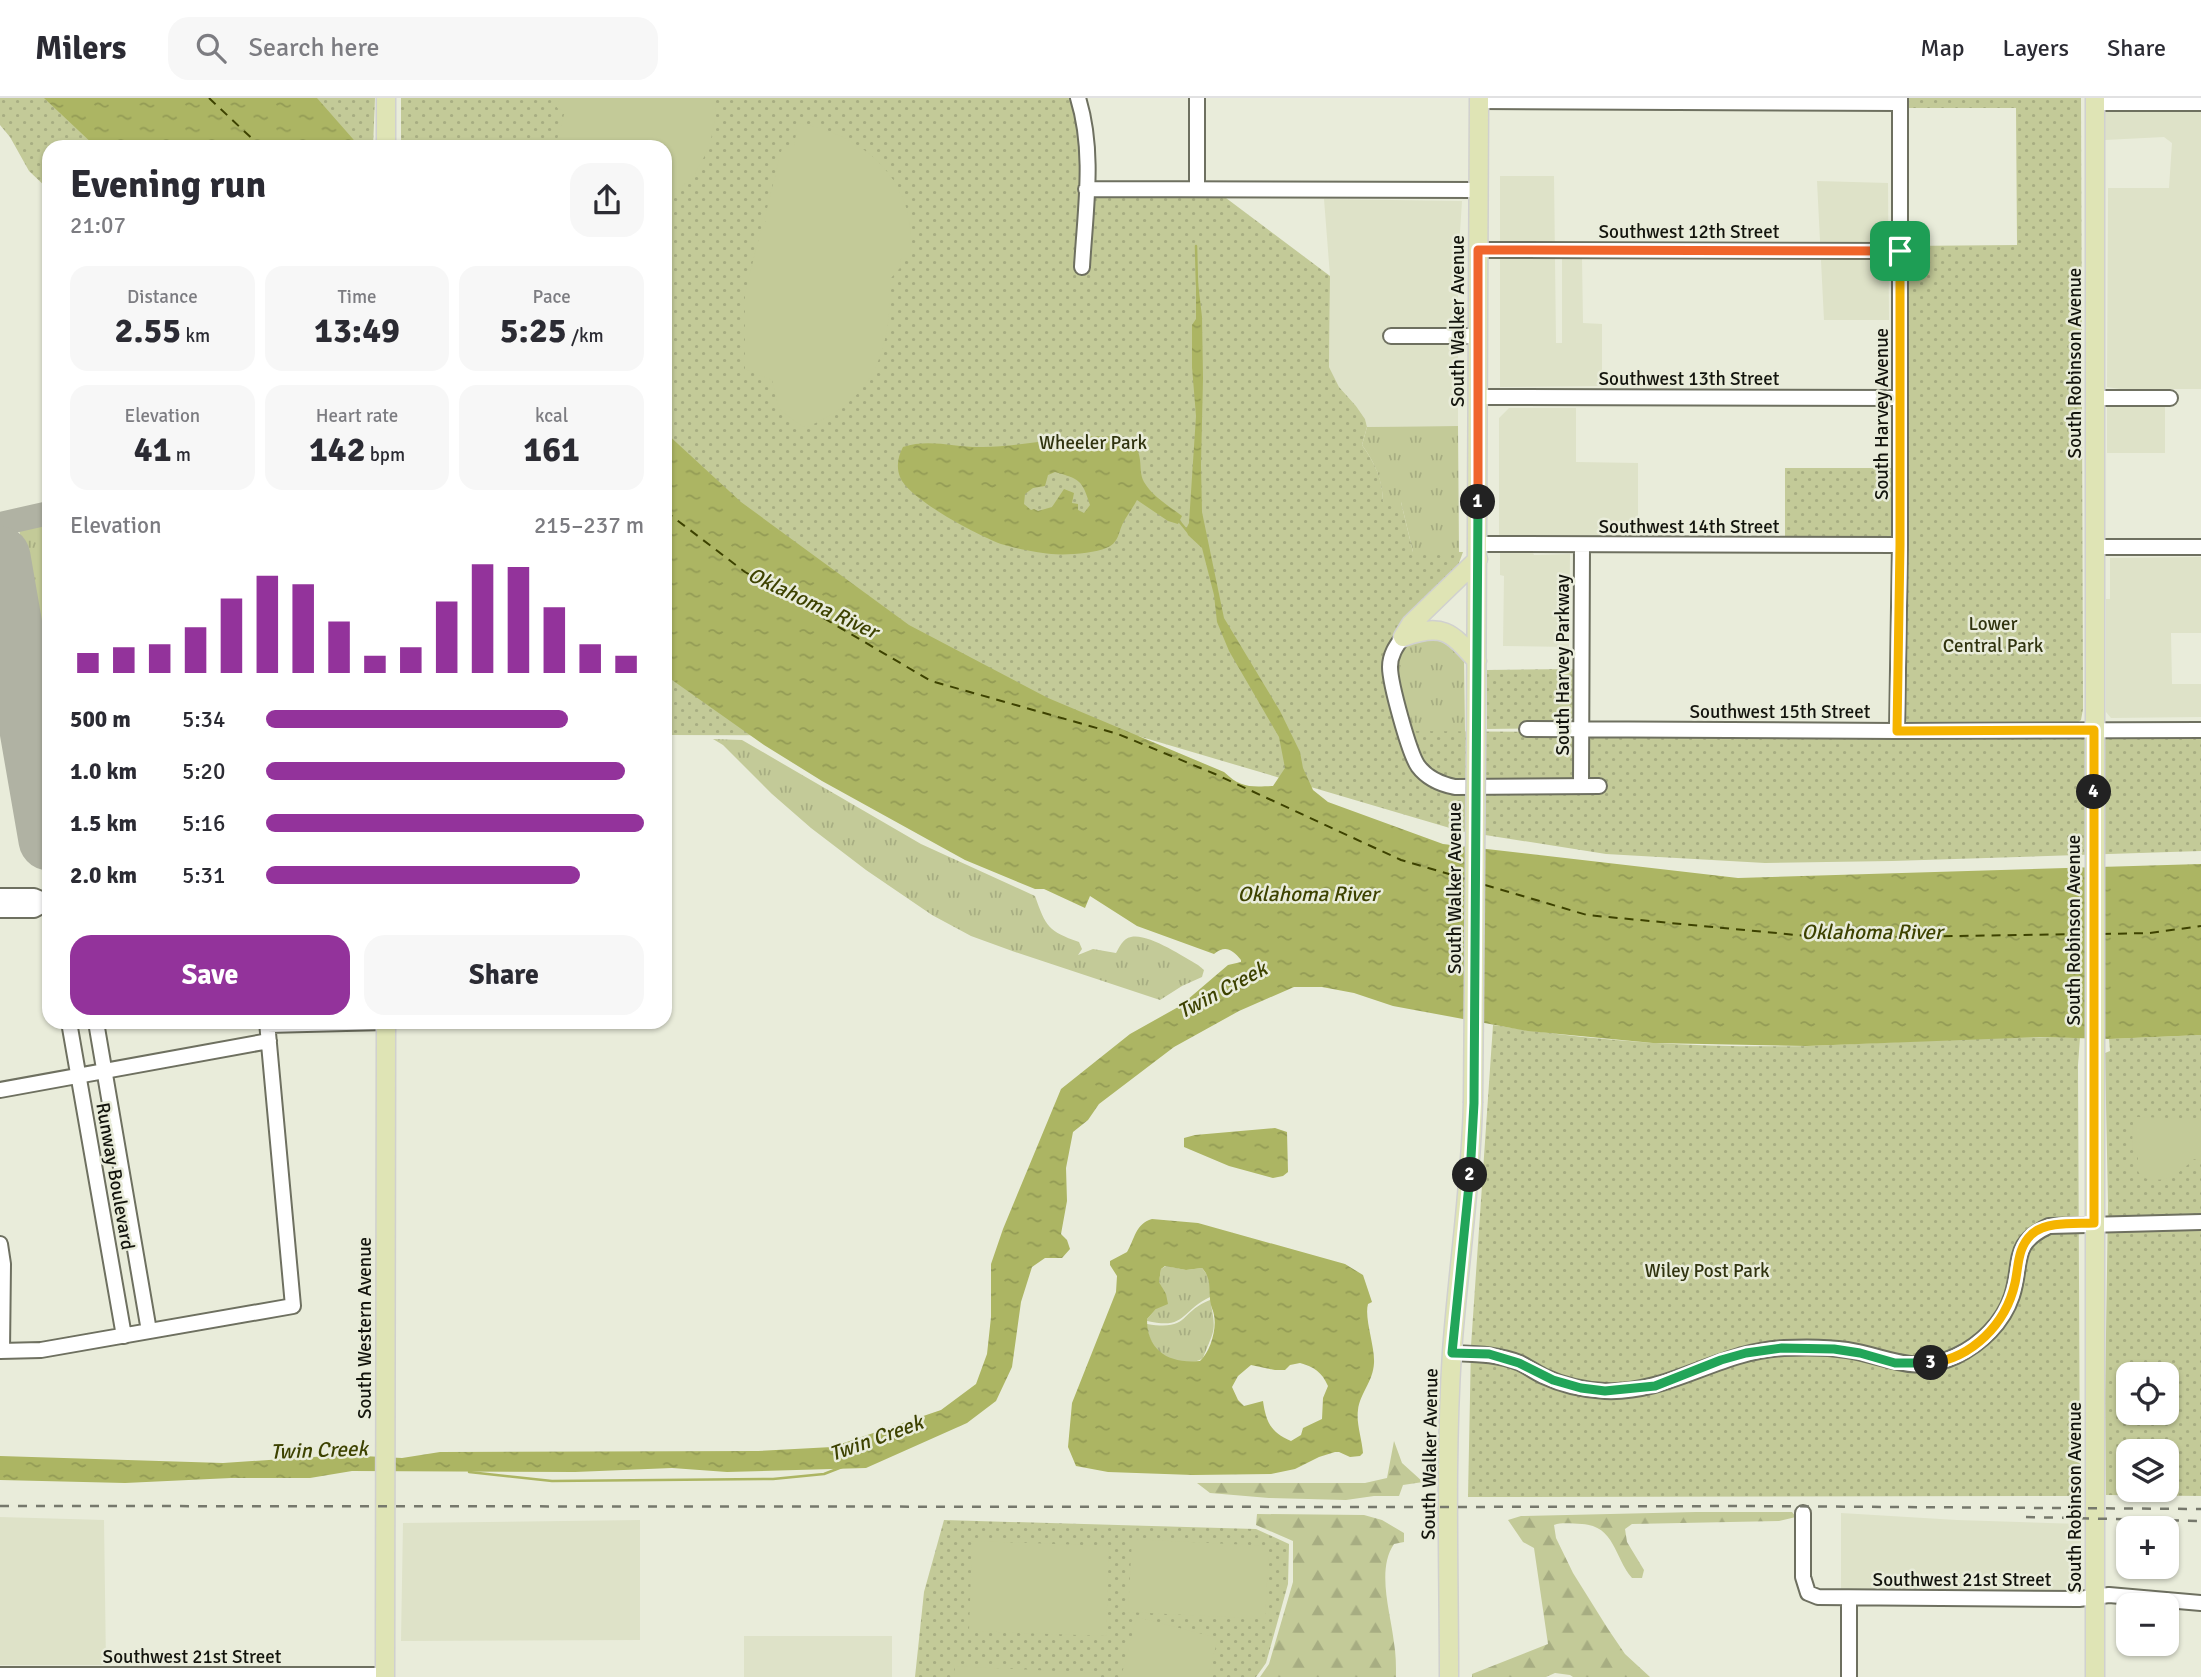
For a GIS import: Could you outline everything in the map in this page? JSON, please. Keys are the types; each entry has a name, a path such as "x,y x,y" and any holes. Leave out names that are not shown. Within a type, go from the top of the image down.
{"main road":[{"path":"386,98 386,140"},
{"name":"South Walker Avenue","path":"1449,1677 1448,1497 1452,1353 1474,1103 1479,100"},
{"name":"South Robinson Avenue","path":"2095,100 2095,1677"},
{"path":"1403,637 1411,624 1478,551"},
{"path":"1403,637 1431,629 1444,632 1457,639 1477,661"},
{"name":"South Western Avenue","path":"385,1676 386,1029"}],"street":[{"path":"1078,98 1085,124 1086,189 1082,267"},
{"path":"1197,98 1197,189"},
{"path":"1479,100 1900,100"},
{"name":"South Harvey Avenue","path":"1897,731 1900,545 1900,100"},
{"path":"2095,100 2201,103"},
{"path":"1086,189 1478,190"},
{"name":"Southwest 12th Street","path":"1478,250 1900,251"},
{"path":"1391,336 1478,336"},
{"name":"Southwest 13th Street","path":"1478,397 1900,398"},
{"path":"2095,398 2170,398"},
{"name":"Southwest 14th Street","path":"1478,551 1582,545 1900,545"},
{"name":"South Harvey Parkway","path":"1581,786 1582,545"},
{"path":"2095,547 2201,547"},
{"name":"South Walker Avenue","path":"1403,637 1392,655 1391,674 1414,759 1430,778 1455,787 1581,786"},
{"name":"Southwest 15th Street","path":"1527,729 2201,730"},
{"path":"1581,786 1599,786"},
{"path":"0,896 34,895 42,899"},
{"path":"0,910 34,910 42,906"},
{"name":"Runway Boulevard","path":"70,1029 124,1336"},
{"name":"Runway Boulevard","path":"97,1029 149,1331"},
{"path":"0,1244 3,1264 1,1351 41,1350 293,1306 268,1029"},
{"path":"0,1090 269,1041"},
{"path":"1452,1353 1489,1354 1519,1363 1553,1380 1605,1391 1655,1386 1721,1360 1782,1348 1849,1350 1908,1365 1936,1363 1968,1350 1986,1336 2005,1312 2013,1293 2018,1255 2033,1233 2049,1226 2094,1223 2201,1222"},
{"path":"1803,1513 1803,1577 1806,1590 1818,1597 1849,1598 1849,1677"},
{"name":"Southwest 21st Street","path":"1849,1598 2079,1599 2109,1595 2201,1603"},
{"name":"Southwest 21st Street","path":"0,1675 385,1676"}],"shaded area":[{"path":"2173,98 2201,98 2201,389 2107,387 2108,188 2169,188 2172,143 2164,137 2105,140 2104,112 2173,111"},
{"path":"1500,176 1554,176 1556,343 1562,343 1562,259 1582,259 1583,323 1602,324 1602,386 1500,387"},
{"path":"1817,181 1888,183 1889,320 1824,320"},
{"path":"1324,199 1462,201 1458,264 1458,426 1367,427 1356,406 1339,387 1329,367 1330,276"},
{"path":"2107,406 2165,407 2165,453 2107,453"},
{"path":"1509,408 1576,408 1576,462 1638,463 1638,539 1499,535 1499,418"},
{"path":"1500,550 1532,551 1534,555 1570,554 1569,647 1503,646 1504,576 1500,575"},
{"path":"2201,557 2201,633 2171,633 2172,684 2201,684 2201,717 2111,718 2106,712 2106,599 2110,599 2110,558"},
{"path":"1841,1513 2081,1524 2080,1589 1841,1591"},
{"path":"0,1517 104,1520 106,1665 0,1665"},
{"path":"640,1520 640,1640 401,1641 403,1523"},
{"path":"744,1636 892,1636 892,1677 744,1677"}],"green space":[{"path":"0,98 375,98 373,140 42,140 42,183 29,171 0,125"},
{"name":"Wheeler Park","path":"401,98 1072,98 1080,134 1081,195 1222,195 1330,276 1329,367 1339,387 1365,419 1367,427 1362,445 1377,472 1382,486 1383,502 1401,502 1413,552 1463,552 1456,571 1388,646 1385,678 1399,731 2201,736 2201,851 1765,863 1606,854 1460,831 1138,736 672,735 672,140 401,140"},
{"path":"560,98 704,98 716,101 710,143 704,157 692,182 686,183 672,194 672,140 557,140 565,111 557,108"},
{"name":"Lower Central Park","path":"1906,98 2081,98 2083,709 2081,720 2077,723 1912,726 1902,714 1905,246 2017,245 2016,108 1906,108"},
{"path":"798,123 832,132 863,149 876,160 898,187 910,224 911,244 911,258 901,259 900,268 891,278 886,337 873,372 849,402 822,420 803,427 779,409 772,380 745,369 745,293 762,226 765,226 782,148 794,146"},
{"path":"1458,426 1459,552 1413,552 1401,502 1383,503 1377,472 1362,445 1367,427"},
{"path":"1785,468 1895,468 1895,523 1891,539 1785,540"},
{"path":"42,525 42,682 19,528"},
{"path":"1441,635 1464,657 1465,732 1413,732 1397,671 1398,654 1407,642"},
{"path":"1576,669 1575,716 1566,723 1566,728 1487,729 1487,670"},
{"path":"713,739 742,740 921,844 1035,896 1042,915 1054,931 1079,942 1082,949 1078,955 1093,949 1116,953 1126,939 1146,938 1198,965 1204,970 1202,977 1160,1000 971,936 932,915 866,870 811,828 723,745"},
{"name":"Wiley Post Park","path":"1493,1025 1611,1040 1730,1046 2080,1038 2080,1496 1468,1497 1471,1346"},
{"path":"2201,1035 2201,1496 2179,1496 2179,1439 2116,1439 2116,1495 2106,1495 2108,1204 2105,1053 2110,1051 2109,1039"},
{"path":"2136,1117 2201,1119 2201,1161 2194,1159 2176,1174 2164,1179 2141,1177 2138,1171 2138,1156 2132,1149 2133,1122"},
{"path":"1166,1266 1186,1270 1202,1268 1210,1279 1210,1297 1177,1321 1147,1321 1156,1309 1162,1288 1159,1282 1161,1269"},
{"path":"1210,1300 1213,1330 1203,1358 1192,1362 1179,1362 1161,1354 1153,1345 1147,1324 1178,1323"},
{"path":"1394,1441 1402,1463 1423,1482 1403,1485 1399,1496 1346,1500 1269,1498 1210,1493 1197,1483 1365,1483 1387,1478"},
{"path":"1792,1512 1796,1517 1779,1521 1632,1524 1625,1529 1627,1542 1644,1570 1642,1578 1632,1578 1608,1536 1601,1530 1582,1524 1554,1525 1556,1538 1573,1573 1608,1629 1625,1654 1650,1677 1573,1677 1555,1673 1546,1677 1472,1677 1472,1674 1548,1644 1534,1548 1523,1542 1508,1520 1521,1516"},
{"path":"1257,1514 1364,1515 1382,1520 1404,1533 1404,1542 1394,1544 1389,1555 1385,1579 1396,1677 1260,1677 1269,1664 1293,1582 1293,1541 1256,1525"},
{"path":"944,1520 1256,1529 1289,1544 1288,1584 1266,1663 1256,1677 915,1677 924,1592"},
{"path":"1132,1539 1269,1546 1265,1619 1128,1612"},
{"path":"972,1541 1109,1546 1106,1636 969,1631"},
{"path":"1137,1617 1218,1638 1208,1677 1121,1677"},
{"path":"955,1666 1093,1673 1092,1677 954,1677"}],"water":[{"path":"44,98 317,98 354,140 89,140"},
{"name":"Oklahoma River","path":"1198,282 1202,317 1202,512 1224,618 1280,711 1300,752 1303,768 1313,790 1328,802 1443,844 1738,878 2201,864 2201,1035 2109,1039 2039,1037 1807,1046 1653,1043 1528,1031 1393,1006 1354,993 1322,987 1294,987 1239,1011 1174,1047 1099,1104 1088,1120 1073,1132 1066,1168 1067,1201 1061,1234 1070,1249 1062,1258 1045,1258 1032,1267 1021,1302 1012,1367 996,1401 967,1423 866,1468 727,1472 672,1468 575,1472 352,1471 310,1478 231,1478 125,1483 0,1480 0,1456 223,1463 343,1455 402,1458 440,1452 758,1451 832,1447 941,1410 976,1384 987,1354 991,1317 991,1264 1061,1089 1130,1034 1180,1006 1228,965 1241,960 1228,950 1214,954 1137,926 1090,896 1085,908 1044,889 1035,889 965,860 822,781 764,745 672,680 672,438 741,502 909,625 1048,698 1224,772 1241,784 1273,786 1285,768 1279,737 1229,651 1217,622 1214,595 1202,548 1188,535 1186,529 1189,523 1196,416 1192,325 1196,319"},
{"path":"1082,437 1124,439 1135,446 1144,482 1156,496 1182,516 1178,524 1168,521 1137,500 1116,541 1106,548 1066,554 1032,551 1001,544 945,516 916,496 899,473 901,450 913,444 983,447","holes":["1055,472 1075,479 1082,485 1090,505 1084,513 1078,510 1078,504 1072,503 1074,493 1064,489 1052,507 1038,511 1031,510 1024,504 1025,494 1033,488 1045,486 1048,475"]},
{"path":"1275,1128 1287,1132 1288,1172 1283,1176 1273,1178 1229,1166 1184,1147 1184,1138 1195,1135"},
{"path":"1152,1219 1198,1223 1345,1264 1363,1275 1372,1302 1368,1304 1367,1310 1374,1363 1358,1410 1363,1453 1360,1456 1350,1457 1335,1452 1295,1469 1271,1474 1108,1472 1076,1466 1068,1447 1072,1403 1116,1292 1117,1276 1110,1261 1127,1252 1139,1228","holes":["1165,1266 1186,1270 1202,1268 1208,1279 1214,1334 1200,1361 1170,1357 1162,1353 1151,1339 1147,1319 1156,1309 1168,1304 1159,1282 1161,1269","1300,1363 1317,1371 1328,1386 1323,1398 1322,1419 1303,1428 1301,1435 1291,1441 1271,1426 1263,1401 1244,1406 1232,1387 1238,1376 1251,1365 1285,1370 1290,1365"]}],"waterway":[{"path":"1196,246 1197,285"},
{"path":"1179,521 1188,532"},
{"name":"Twin Creek","path":"469,1472 552,1481 773,1479 824,1474 842,1467"}],"ferry route":[{"path":"209,98 254,140"},
{"path":"672,516 745,572 931,681 1118,734 1215,774 1401,860 1466,879"},
{"path":"1485,885 1587,915 1828,938 2086,934"},
{"path":"2102,934 2150,933 2201,926"}],"taxiway":[{"path":"0,524 42,515"}],"runway":[{"path":"0,557 42,800"}],"railway":[{"path":"0,1506 1745,1506 2201,1509"},
{"path":"2026,1517 2201,1521"}],"route":[{"path":"1478,250 1900,251 1897,731 2094,730 2094,1223 2049,1226 2033,1233 2018,1255 2013,1293 2005,1312 1986,1336 1968,1350 1936,1363 1908,1365 1849,1350 1809,1347 1758,1350 1721,1360 1655,1386 1605,1391 1553,1380 1519,1363 1489,1354 1452,1353 1474,1103 1478,250"}]}
